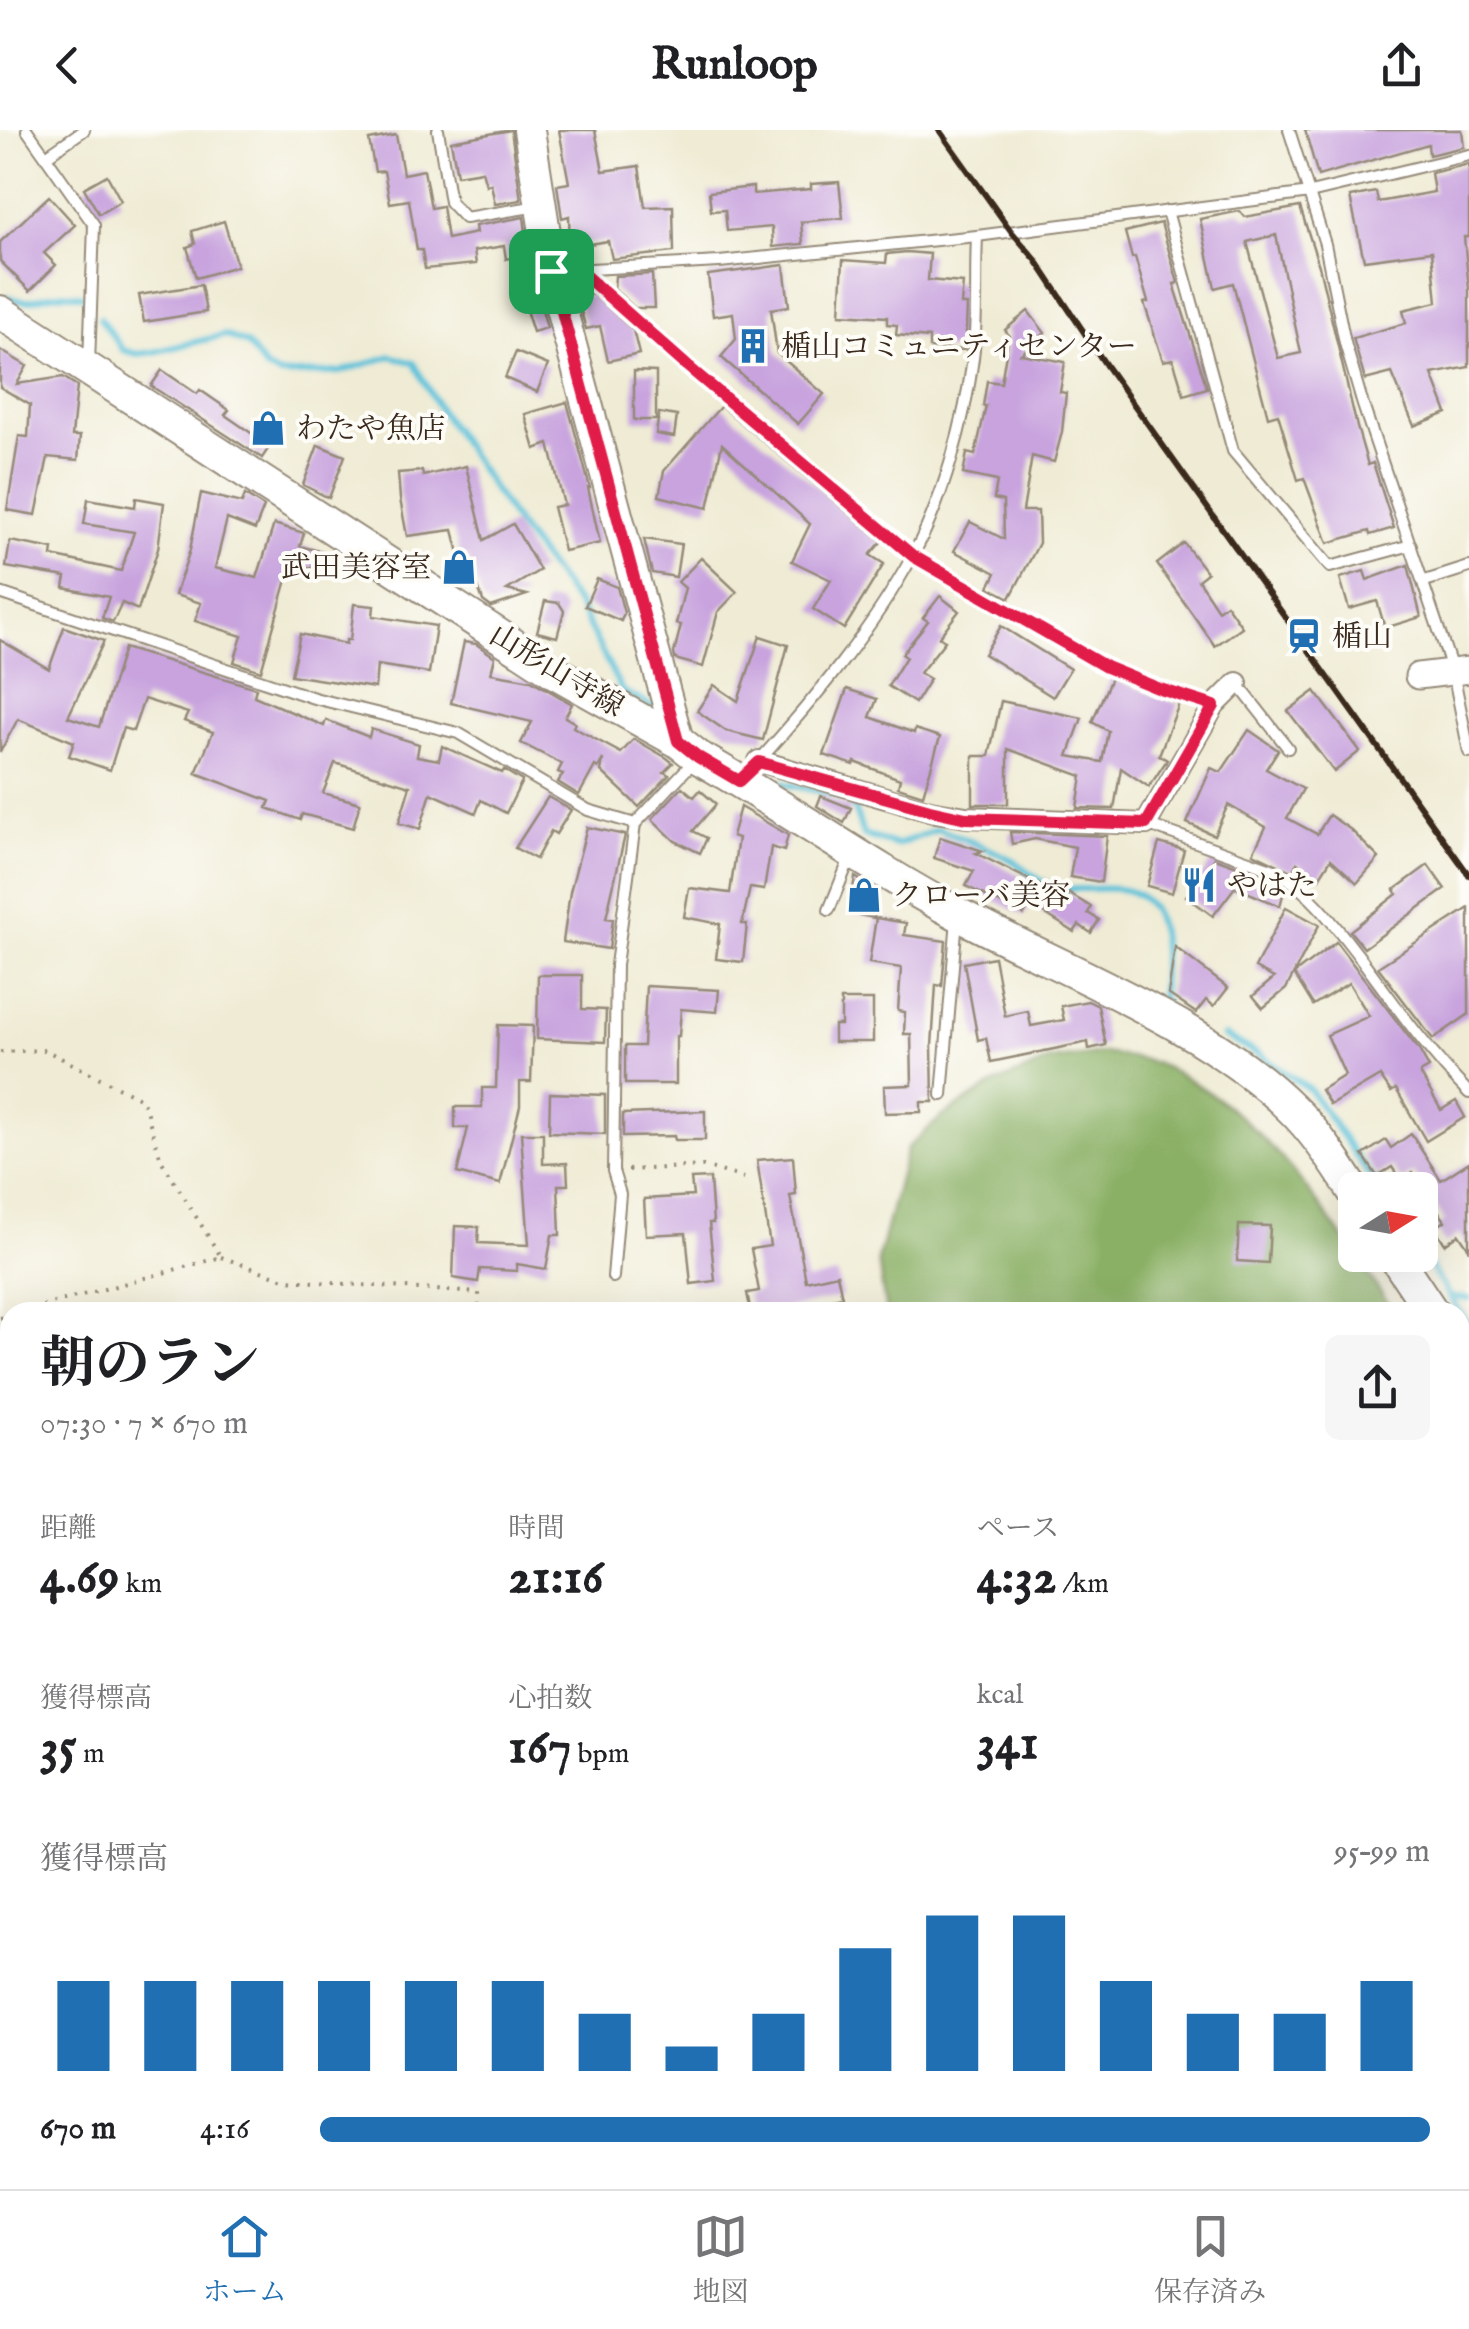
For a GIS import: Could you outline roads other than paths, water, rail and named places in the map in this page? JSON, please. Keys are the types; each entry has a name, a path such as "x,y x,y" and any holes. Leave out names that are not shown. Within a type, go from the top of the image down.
{"main road":[{"path":"530,130 541,205 566,271 688,749"},
{"name":"山形山寺線","path":"0,312 555,672 688,749 749,771 852,853 958,914 1142,1006 1236,1063 1293,1110 1339,1172"},
{"path":"1405,1272 1425,1302"}],"street":[{"path":"1418,676 1461,671"},
{"path":"749,771 966,818 1146,824 1214,706 1237,683"}],"lane":[{"path":"27,130 94,225 88,370"},
{"path":"46,156 84,130"},
{"path":"438,130 450,202 465,218 541,205"},
{"path":"1290,130 1325,244 1364,406 1411,545 1461,671 1469,752"},
{"path":"566,271 719,262 977,236 1310,194 1469,155"},
{"path":"1167,211 1233,451 1330,566 1411,545"},
{"path":"749,771 835,668 913,556 942,492 973,358 977,236"},
{"path":"566,271 686,365 913,556 1106,667 1214,706"},
{"path":"1425,581 1469,567"},
{"path":"0,593 314,698 458,733 588,810 635,824"},
{"path":"1237,683 1288,748"},
{"path":"614,1277 620,1194 613,1171 616,965 635,824 688,749"},
{"path":"1146,824 1278,871 1296,883 1334,922 1422,1040 1469,1093"},
{"path":"829,910 852,853"},
{"path":"942,1094 958,914"}],"waterway":[{"path":"9,297 28,301 60,293 82,296"},
{"path":"100,318 123,350 137,354 154,352 225,335 247,344 266,369 280,375 340,372 391,356 414,363 440,410 519,527 578,605 622,691 655,708"},
{"path":"776,782 846,797 854,807 863,835 897,845 938,829 1001,855 1057,887 1118,889 1135,894 1147,903 1160,931 1161,997 1166,1002"},
{"path":"1224,1036 1309,1089 1367,1172"},
{"path":"1434,1272 1453,1302"},
{"path":"1450,1297 1469,1299"}],"railway":[{"path":"939,130 1036,260 1107,367 1469,875"}],"place":[{"name":"楯山コミュニティセンター","path":"753,346"},
{"name":"わたや魚店","path":"268,428"},
{"name":"武田美容室","path":"459,567"},
{"name":"楯山","path":"1304,636"},
{"name":"やはた","path":"1199,885"},
{"name":"クローバ美容","path":"864,895"}]}
